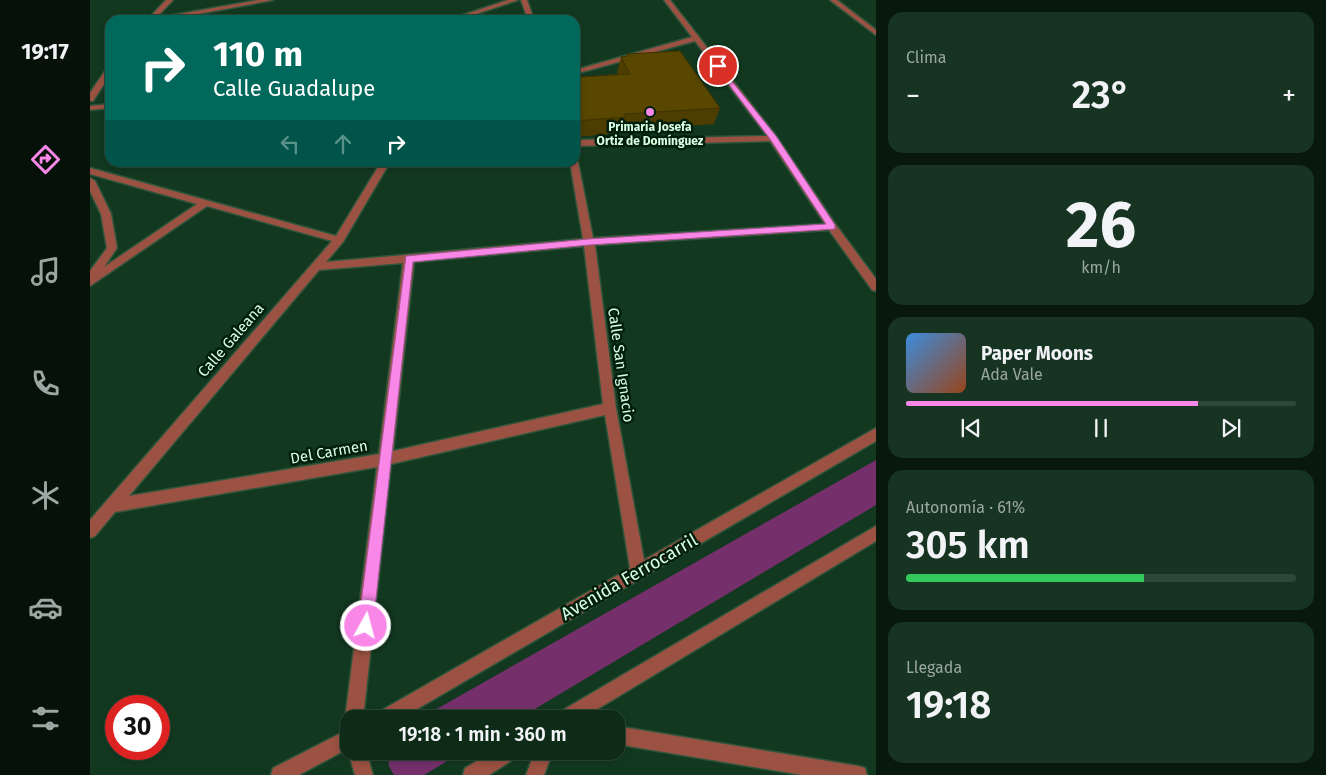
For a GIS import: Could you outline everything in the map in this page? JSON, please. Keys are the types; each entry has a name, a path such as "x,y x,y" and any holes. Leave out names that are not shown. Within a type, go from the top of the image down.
{"street":[{"path":"156,15 170,0"},
{"path":"182,15 270,0"},
{"path":"472,13 515,0"},
{"path":"524,0 529,15"},
{"path":"667,0 774,138 832,227 876,287"},
{"path":"833,0 876,34"},
{"path":"580,71 696,38"},
{"path":"90,99 103,78"},
{"path":"90,108 105,106"},
{"path":"580,144 774,138"},
{"name":"Calle Galeana","path":"90,531 339,240 383,167"},
{"name":"Calle San Ignacio","path":"575,167 589,242 610,408 638,572"},
{"path":"90,171 339,240"},
{"path":"90,181 106,214 112,248 90,281"},
{"path":"90,281 205,203"},
{"path":"315,267 589,242 832,227"},
{"path":"355,710 409,259"},
{"name":"Del Carmen","path":"111,506 386,459 610,408"},
{"name":"Avenida Ferrocarril","path":"399,710 876,434"},
{"path":"579,710 876,533"},
{"path":"625,736 858,775"},
{"path":"280,775 340,743"},
{"path":"360,760 364,775"},
{"path":"472,775 496,760"},
{"path":"535,775 541,760"}],"shaded area":[{"path":"876,460 876,505 533,710 435,710"},
{"path":"389,760 449,760 424,775 394,775 389,766"}],"building":[{"path":"680,51 720,108 624,114 626,117 580,121 580,74 581,77 630,74 621,57 628,56 627,54"}],"place":[{"name":"Primaria Josefa Ortiz de Domínguez","path":"650,112"}],"route":[{"path":"366,626 409,259 589,242 832,227 774,138 718,66"}]}
